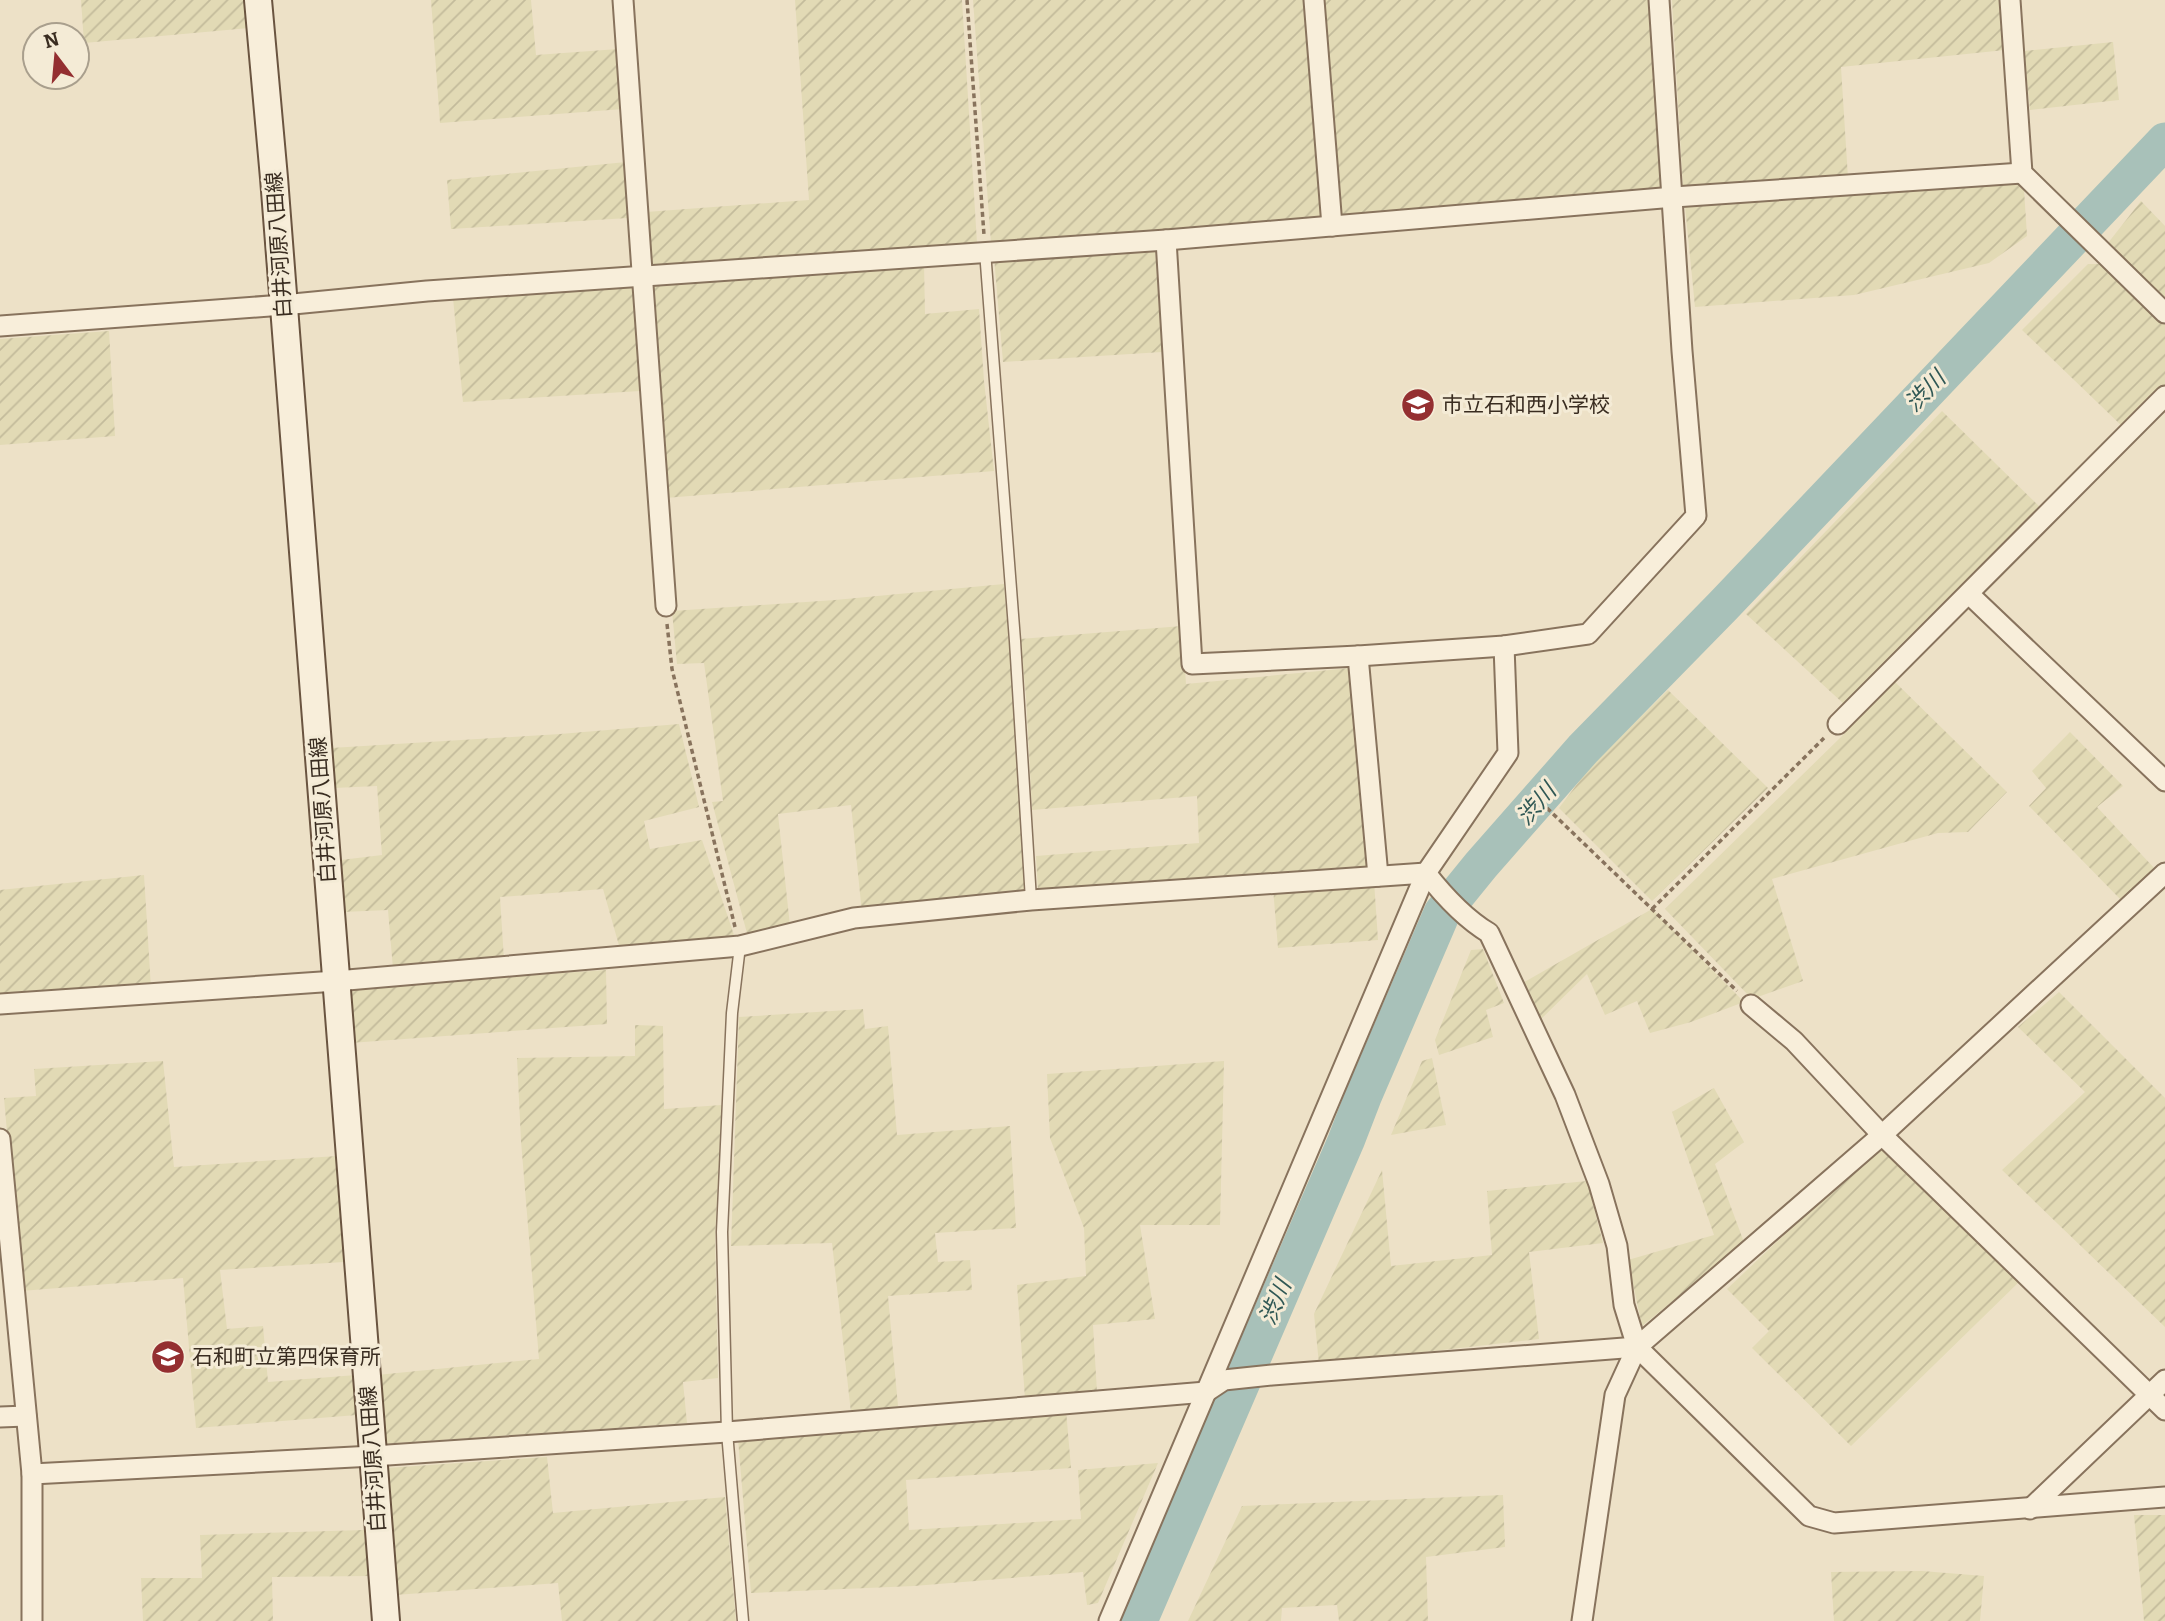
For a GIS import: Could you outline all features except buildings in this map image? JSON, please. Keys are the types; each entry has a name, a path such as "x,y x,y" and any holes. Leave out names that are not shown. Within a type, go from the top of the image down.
{"main road":[{"name":"白井河原八田線","path":"258,0 386,1621"}],"street":[{"path":"623,0 666,606"},
{"path":"1314,0 1332,226"},
{"path":"1166,240 1192,664 1504,646 1588,634 1696,516 1682,351 1659,0"},
{"path":"2010,0 2022,173 2165,313"},
{"path":"0,326 283,306 427,291 1166,240 1674,197 2022,173"},
{"path":"1838,724 2165,396"},
{"path":"1969,594 2165,782"},
{"path":"1109,1621 1426,873 1508,753 1504,646"},
{"path":"1358,656 1378,876"},
{"path":"0,1004 335,981 740,946 854,918 1031,900 1426,873"},
{"path":"1426,873 1472,923 1489,933 1565,1095 1600,1184 1617,1246 1624,1305 1637,1347 1809,1516 1834,1523 2165,1497"},
{"path":"1582,1621 1615,1395 1637,1347 1882,1135 2165,873"},
{"path":"1751,1005 1794,1041 1882,1135 2165,1410"},
{"path":"0,1139 32,1474 32,1621"},
{"path":"32,1474 373,1456 727,1432 1206,1392 1224,1380 1272,1375 1637,1347"},
{"path":"2030,1509 2165,1380"},
{"path":"0,1417 26,1416"}],"lane":[{"path":"985,251 1015,641 1031,900"},
{"path":"740,946 732,1013 722,1232 727,1432 743,1621"}],"path":[{"path":"967,0 985,251"},
{"path":"666,606 672,669 740,946"},
{"path":"1652,909 1838,724"},
{"path":"1547,808 1751,1005"}],"shaded area":[{"path":"81,0 247,0 249,28 91,42 91,21 82,21"},
{"path":"431,0 531,0 536,55 618,49 623,109 440,123"},
{"path":"795,0 962,0 977,243 649,267 646,212 809,200"},
{"path":"973,0 1307,0 1326,217 991,243"},
{"path":"1324,0 1652,0 1666,191 1340,217"},
{"path":"1672,0 2002,0 2005,50 1841,67 1848,178 1683,188"},
{"path":"2113,42 2119,100 2030,110 2024,51"},
{"path":"626,162 628,218 451,229 447,180"},
{"path":"2013,179 2024,189 2027,236 1989,263 1854,295 1695,307 1685,206"},
{"path":"2141,201 2165,226 2165,299 2108,243"},
{"path":"1155,247 1162,352 1003,362 994,257"},
{"path":"924,263 925,314 979,309 994,471 665,498 652,284"},
{"path":"2088,264 2103,264 2165,323 2165,387 2125,429 2022,330"},
{"path":"634,285 640,391 463,402 453,298"},
{"path":"109,331 115,436 0,445 0,339"},
{"path":"1942,411 2044,511 1845,705 1746,614"},
{"path":"1004,584 1030,892 949,898 862,913 851,805 778,814 790,926 748,937 712,802 723,801 704,663 677,664 672,611 835,600"},
{"path":"1182,626 1186,684 1351,668 1367,869 1038,891 1036,856 1199,843 1197,796 1032,810 1020,639"},
{"path":"1894,681 2007,792 1968,832 1938,833 1772,879 1803,981 1752,999 1665,909 1841,737"},
{"path":"1668,690 1768,788 1652,901 1559,808 1590,767"},
{"path":"679,724 699,807 644,821 650,849 702,840 735,938 620,949 603,889 500,897 504,960 393,969 388,910 343,912 341,860 382,855 377,786 334,788 331,748"},
{"path":"2070,732 2123,786 2097,807 2156,870 2122,901 2029,806 2046,788 2032,771"},
{"path":"144,875 151,988 0,998 0,890"},
{"path":"1374,881 1378,940 1278,948 1273,888"},
{"path":"1652,909 1744,1002 1691,1022 1650,1033 1637,1001 1605,1015 1587,974 1537,1023 1521,984"},
{"path":"1483,949 1504,1003 1486,1010 1493,1037 1439,1055 1435,1040 1471,950"},
{"path":"606,970 607,1024 350,1043 348,988"},
{"path":"2059,992 2165,1098 2165,1327 2002,1170 2085,1092 2018,1027"},
{"path":"863,1009 865,1029 888,1026 897,1135 1010,1126 1016,1228 935,1233 938,1262 970,1260 972,1290 888,1296 898,1406 851,1413 832,1243 731,1246 739,1017"},
{"path":"635,1025 663,1026 664,1109 722,1105 715,1236 718,1378 683,1382 687,1423 384,1444 377,1375 539,1359 517,1058 635,1056"},
{"path":"1432,1058 1446,1125 1391,1135 1422,1061"},
{"path":"163,1061 174,1167 337,1156 344,1262 220,1270 227,1329 263,1326 268,1382 356,1375 357,1415 196,1428 183,1278 21,1291 4,1098 36,1096 34,1069"},
{"path":"1224,1061 1220,1225 1140,1225 1155,1319 1093,1325 1097,1392 1025,1399 1017,1285 1086,1276 1084,1228 1050,1138 1047,1074"},
{"path":"1714,1088 1744,1142 1715,1164 1745,1245 1642,1326 1628,1260 1714,1235 1672,1112"},
{"path":"1880,1144 2020,1281 1851,1446 1752,1348 1769,1331 1727,1289"},
{"path":"1382,1170 1391,1266 1492,1255 1487,1191 1587,1181 1603,1243 1529,1252 1539,1339 1319,1364 1314,1314"},
{"path":"1066,1410 1071,1468 906,1480 909,1530 1081,1519 1078,1470 1158,1463 1098,1603 1087,1605 1083,1572 914,1586 751,1593 738,1439"},
{"path":"547,1457 553,1513 725,1497 736,1621 562,1621 558,1583 395,1595 387,1468"},
{"path":"1503,1495 1505,1547 1426,1557 1428,1621 1339,1621 1337,1605 1282,1608 1281,1621 1188,1621 1242,1506"},
{"path":"2134,1515 2165,1515 2165,1621 2144,1621"},
{"path":"364,1530 368,1576 272,1577 273,1621 143,1621 141,1578 202,1578 200,1535"},
{"path":"1922,1571 1984,1576 1980,1621 1834,1621 1831,1572"}],"waterway":[{"name":"渋川","path":"1139,1621 1442,913 1583,749 1723,606 2165,141"}],"place":[{"name":"市立石和西小学校","path":"1418,405"},
{"name":"石和町立第四保育所","path":"168,1357"}]}
